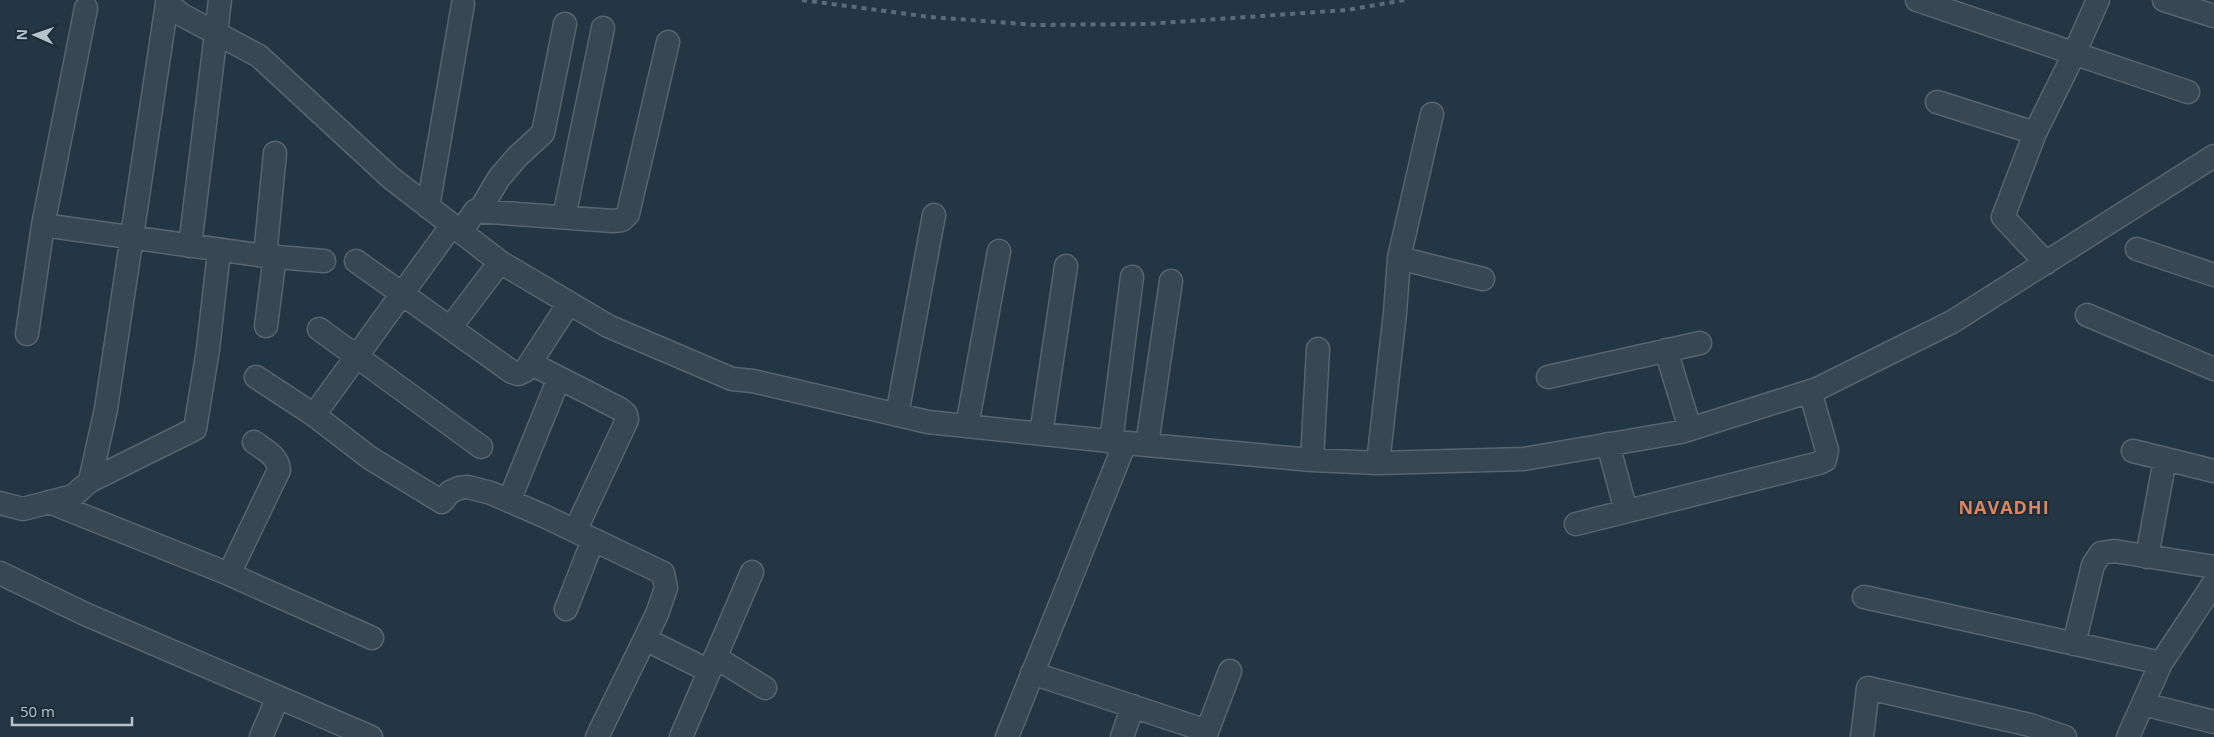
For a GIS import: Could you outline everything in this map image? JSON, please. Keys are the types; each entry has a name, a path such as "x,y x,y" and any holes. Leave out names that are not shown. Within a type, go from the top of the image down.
{"street":[{"path":"190,246 220,0"},
{"path":"1918,0 2188,92"},
{"path":"2046,263 2003,217 2035,134 2098,0"},
{"path":"2164,0 2214,16"},
{"path":"167,2 182,16 259,56 391,178 500,262 608,326 732,379 753,381 928,422 1147,446 1312,460 1378,463 1524,459 1690,429 1810,391 1952,322 2214,156"},
{"path":"90,481 106,409 167,2"},
{"path":"428,207 463,4"},
{"path":"27,334 43,225 86,8"},
{"path":"480,210 498,178 543,133 565,24"},
{"path":"564,217 603,28"},
{"path":"314,415 402,293 456,229 475,211 613,221 622,220 628,214 668,42"},
{"path":"1937,102 2035,134"},
{"path":"1378,463 1395,314 1399,258 1432,114"},
{"path":"266,326 275,153"},
{"path":"897,415 934,216"},
{"path":"43,225 219,251 324,261"},
{"path":"2136,249 2214,276"},
{"path":"0,503 23,509 73,496 90,481 195,429 208,349 219,251"},
{"path":"967,426 999,251"},
{"path":"1399,258 1483,278"},
{"path":"356,260 512,372 518,374 525,371 569,303"},
{"path":"450,328 500,262"},
{"path":"1041,434 1066,266"},
{"path":"1006,737 1032,673 1118,442 1132,277"},
{"path":"1147,446 1171,281"},
{"path":"2087,315 2214,369"},
{"path":"319,329 481,447"},
{"path":"1548,377 1700,343"},
{"path":"1312,460 1318,349"},
{"path":"1666,350 1690,429"},
{"path":"530,363 620,409 626,414 626,420 584,535 566,608"},
{"path":"256,377 314,415 370,458 442,502 450,492 468,487 509,501 663,573 666,588 645,639 597,737"},
{"path":"509,501 559,378"},
{"path":"1576,524 1819,463 1824,460 1827,450 1810,391"},
{"path":"229,574 279,470 274,457 254,442"},
{"path":"1608,444 1626,511"},
{"path":"2133,451 2214,471"},
{"path":"2147,557 2165,459"},
{"path":"49,502 229,574 372,638"},
{"path":"2074,644 2097,557 2101,553 2107,551 2214,567"},
{"path":"682,737 752,572"},
{"path":"0,573 85,614 371,737"},
{"path":"2128,737 2161,664 2214,583"},
{"path":"1864,597 2161,664"},
{"path":"645,639 712,664 765,688"},
{"path":"1032,673 1133,706 1206,734 1230,671"},
{"path":"1862,737 1868,688 2030,725 2065,737"},
{"path":"261,737 278,697"},
{"path":"2143,704 2214,722"},
{"path":"1122,737 1133,706"}],"railway":[{"path":"802,0 930,17 1037,25 1147,24 1347,10 1405,0"}],"district":[{"name":"NAVADHI","path":"2004,508"}]}
